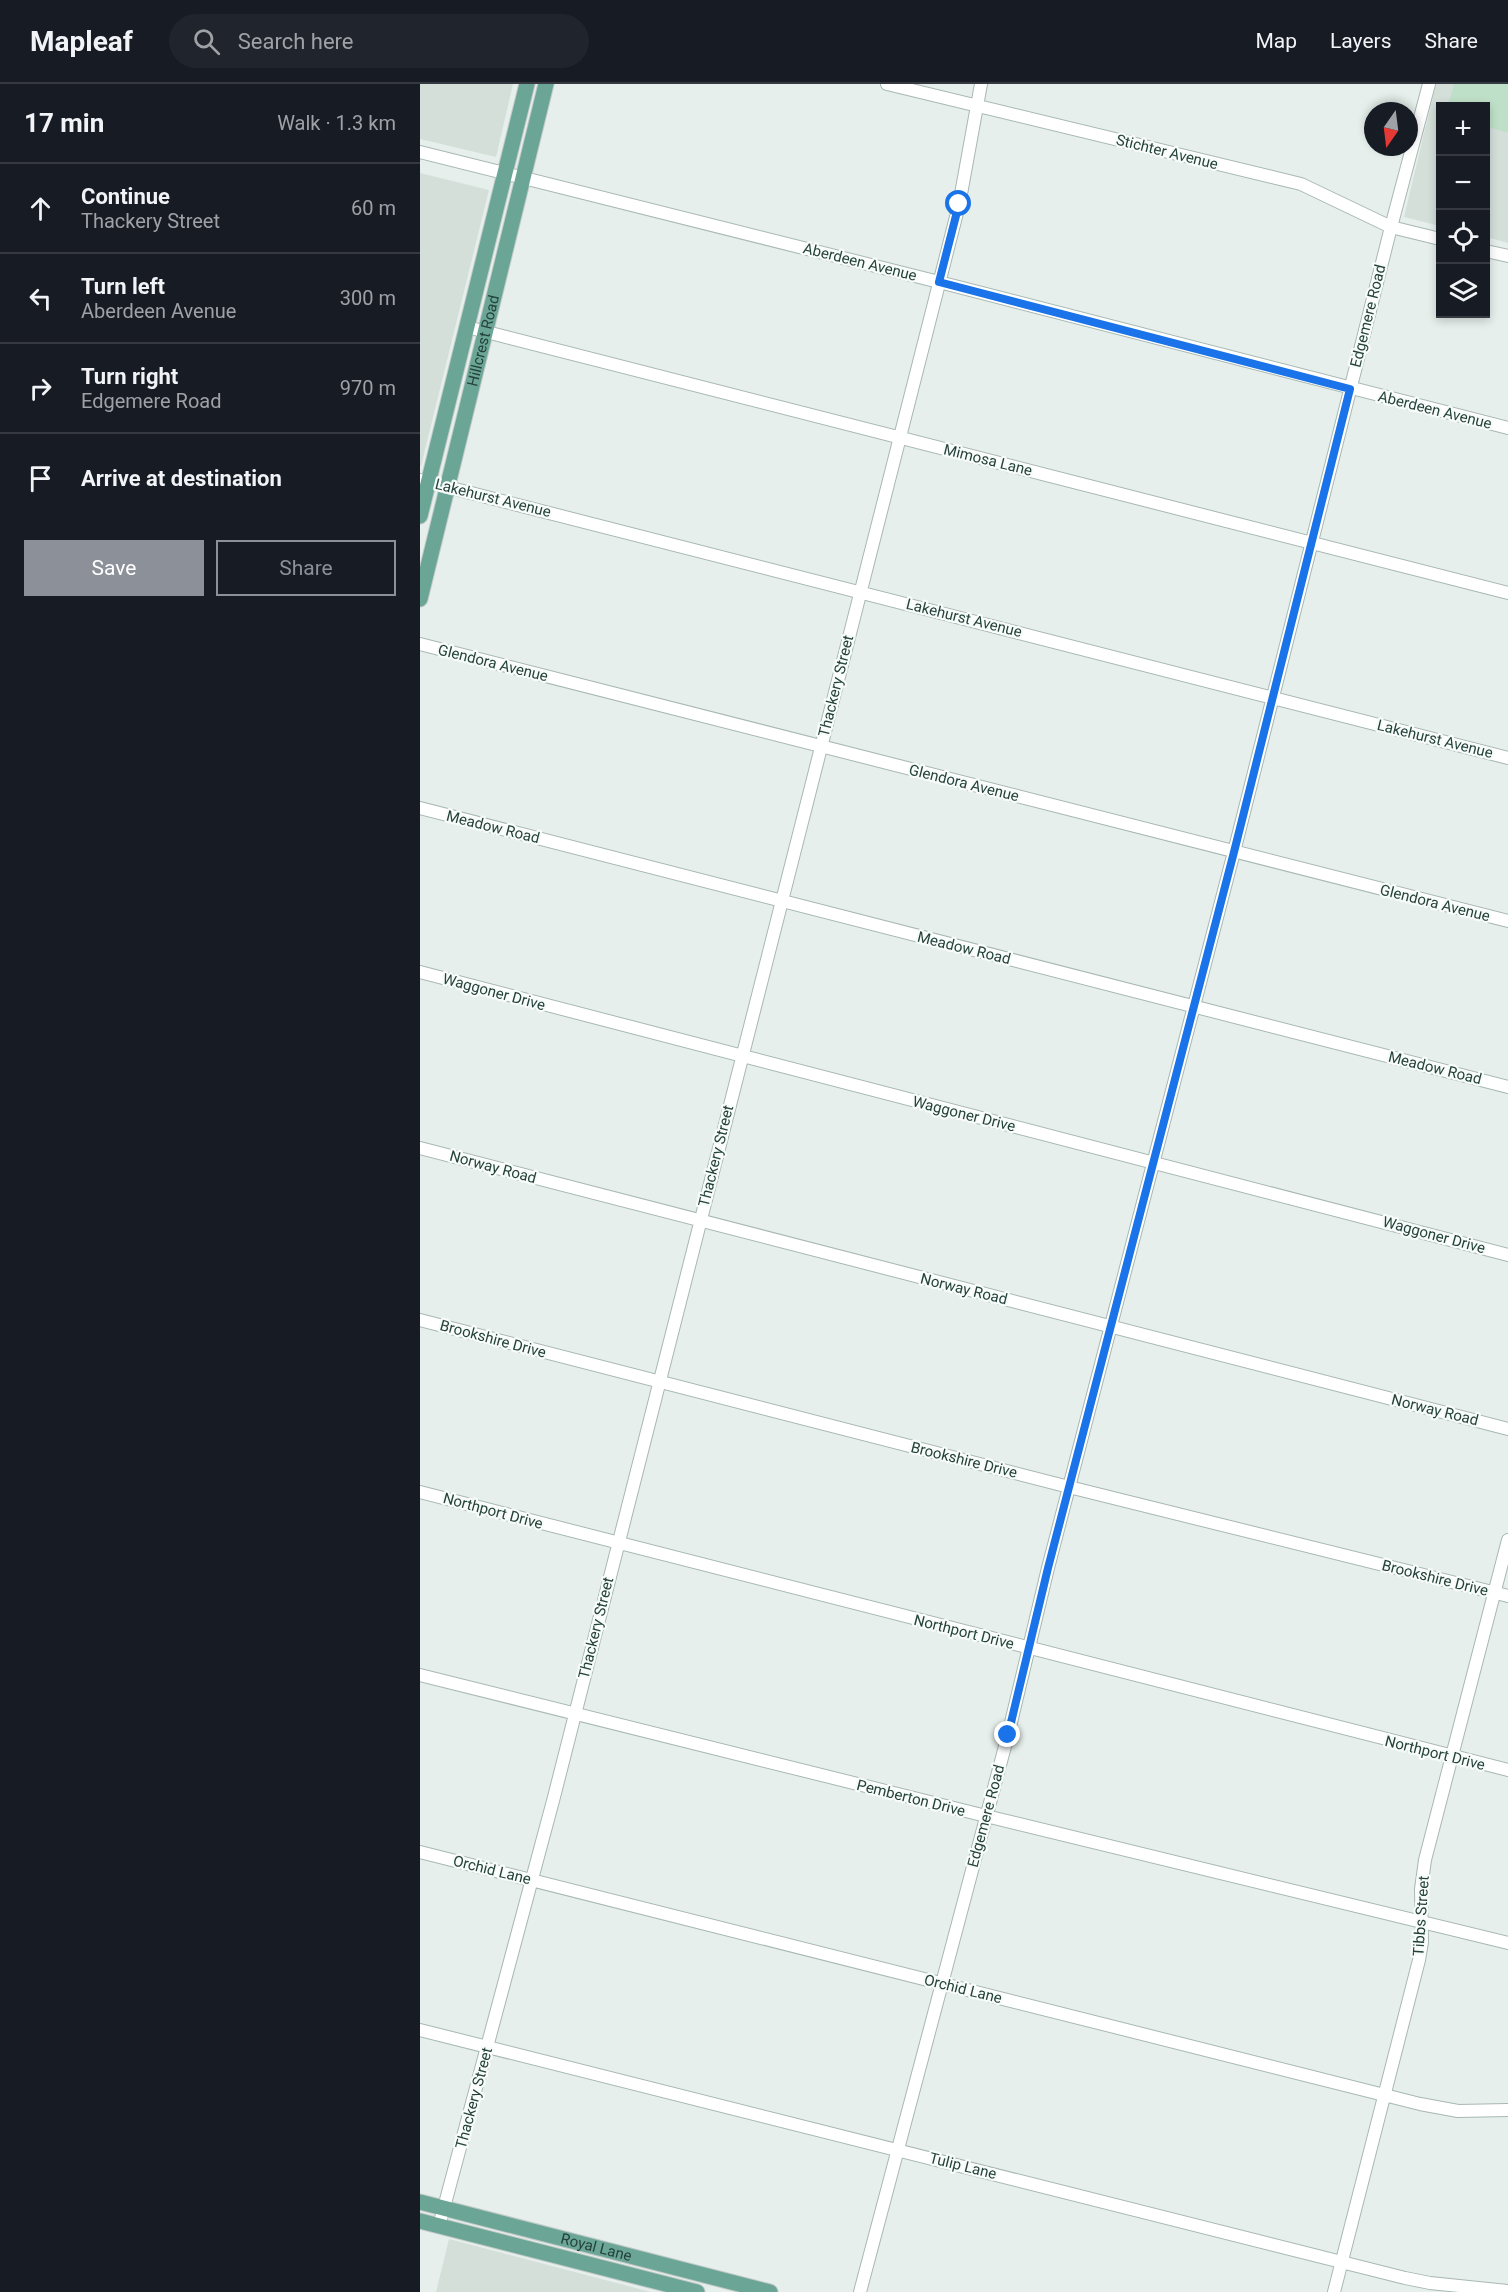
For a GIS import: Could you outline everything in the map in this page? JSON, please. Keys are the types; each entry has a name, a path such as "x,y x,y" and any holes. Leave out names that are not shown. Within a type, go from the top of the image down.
{"main road":[{"name":"Hillcrest Road","path":"420,516 424,481 467,327 527,84"},
{"name":"Hillcrest Road","path":"420,599 546,84"},
{"name":"Royal Lane","path":"420,2202 770,2292"},
{"name":"Royal Lane","path":"420,2221 697,2292"},
{"path":"636,2276 641,2258"}],"street":[{"name":"Stichter Avenue","path":"887,84 1301,184 1390,227 1436,238"},
{"name":"Thackery Street","path":"439,2226 532,1881 900,437 965,177 981,84"},
{"name":"Edgemere Road","path":"860,2292 986,1816 1234,852 1390,227 1428,84"},
{"name":"Aberdeen Avenue","path":"420,152 1508,428"},
{"path":"1490,252 1508,256"},
{"name":"Mimosa Lane","path":"467,327 1508,593"},
{"name":"Lakehurst Avenue","path":"424,481 1508,758"},
{"name":"Glendora Avenue","path":"420,644 1508,921"},
{"name":"Meadow Road","path":"420,808 1508,1087"},
{"name":"Waggoner Drive","path":"420,972 1508,1255"},
{"name":"Norway Road","path":"420,1148 1508,1429"},
{"name":"Brookshire Drive","path":"420,1320 1069,1487 1508,1596"},
{"name":"Northport Drive","path":"420,1492 1508,1770"},
{"name":"Tibbs Street","path":"1334,2292 1419,1960 1422,1941 1420,1923 1425,1860 1508,1540"},
{"name":"Pemberton Drive","path":"420,1675 1508,1943"},
{"name":"Orchid Lane","path":"420,1852 1384,2094 1458,2111 1508,2110"},
{"name":"Tulip Lane","path":"420,2030 1342,2262 1430,2283 1508,2291"}],"shaded area":[{"path":"420,84 513,84 496,157 420,139"},
{"path":"1436,84 1508,84 1508,243 1490,238 1490,102 1436,102 1436,225 1404,217"},
{"path":"420,173 489,190 421,466 420,466"},
{"path":"449,2239 651,2292 436,2292"}],"green space":[{"path":"1454,84 1508,84 1508,133 1490,127 1490,102 1449,102"}],"route":[{"path":"959,204 939,282 1350,389 1234,852 1048,1568 1008,1735"}]}
